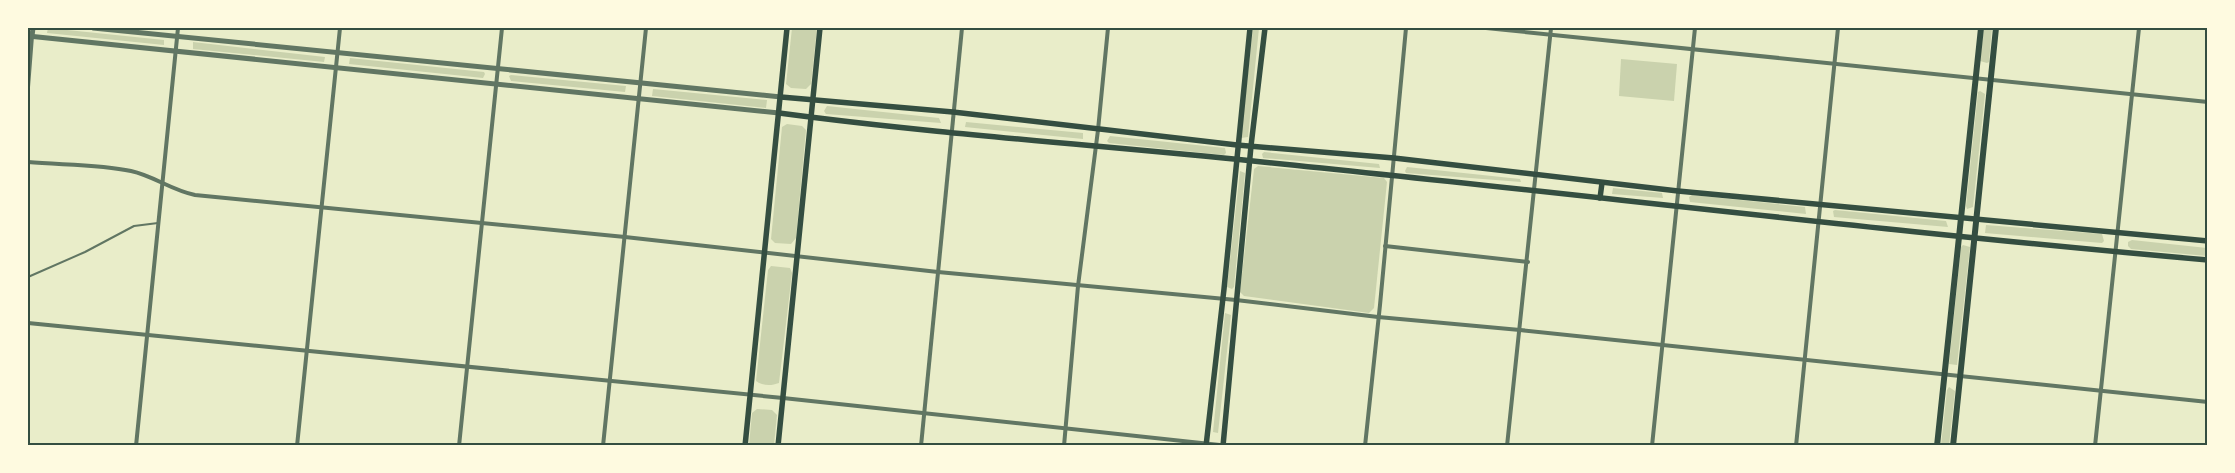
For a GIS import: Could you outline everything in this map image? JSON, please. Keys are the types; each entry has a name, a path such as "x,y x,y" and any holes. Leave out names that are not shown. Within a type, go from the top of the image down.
{"main road":[{"path":"745,446 787,28"},
{"path":"778,446 820,28"},
{"path":"1206,444 1223,298 1250,28"},
{"path":"1225,445 1236,300 1265,28"},
{"path":"1937,446 1981,28"},
{"path":"1953,446 1996,28"},
{"path":"781,97 953,112 1237,145 1394,158 1534,176 1678,191 2208,241"},
{"path":"780,112 951,133 1250,160 1392,177 2208,260"},
{"path":"1600,198 1602,182"}],"street":[{"path":"28,87 30,36 33,28"},
{"path":"93,28 641,85 781,97"},
{"path":"136,446 178,28"},
{"path":"297,446 340,28"},
{"path":"459,446 498,83 502,28"},
{"path":"603,446 646,28"},
{"path":"920,446 962,28"},
{"path":"1064,446 1078,286 1098,130 1108,28"},
{"path":"1365,446 1406,28"},
{"path":"1486,28 1551,33 1692,50 1834,62 2208,102"},
{"path":"1507,446 1528,262 1534,176 1552,28"},
{"path":"1652,446 1695,28"},
{"path":"1796,446 1838,28"},
{"path":"2095,446 2139,28"},
{"path":"30,36 780,112"},
{"path":"28,162 130,171 148,176 177,191 195,195 625,237 938,272 1223,298 1378,317 1520,330 2208,402"},
{"path":"1385,246 1528,262"},
{"path":"28,323 783,398 1225,445"}],"lane":[{"path":"28,277 37,275 134,226 158,223"}],"green space":[{"path":"48,28 164,40 164,45 47,33"},
{"path":"792,28 817,28 811,84 806,89 791,88 786,84"},
{"path":"1253,28 1259,28 1248,137 1241,138"},
{"path":"1984,28 1992,28 1989,62 1987,63 1980,61"},
{"path":"193,42 325,57 324,62 193,49"},
{"path":"350,58 484,72 485,74 483,78 349,64"},
{"path":"1621,59 1677,64 1674,101 1619,96"},
{"path":"509,76 626,86 625,92 511,81"},
{"path":"653,89 767,100 766,108 652,96"},
{"path":"1980,91 1985,94 1973,207 1967,209 1978,92"},
{"path":"827,106 939,118 941,123 826,114 824,111"},
{"path":"966,122 1083,133 1083,139 965,127"},
{"path":"787,124 802,126 806,130 796,238 791,244 775,243 771,239 782,127"},
{"path":"1110,136 1225,148 1226,153 1224,155 1109,143 1107,141"},
{"path":"1264,152 1379,164 1380,168 1263,158 1262,154"},
{"path":"1258,166 1384,178 1387,182 1374,308 1369,313 1244,296 1240,292 1254,169"},
{"path":"1407,167 1520,179 1521,182 1406,173"},
{"path":"1240,171 1245,173 1234,287 1232,289 1227,287"},
{"path":"1613,188 1662,193 1663,198 1612,194"},
{"path":"1692,195 1805,207 1806,214 1690,202 1689,197"},
{"path":"1833,211 1946,221 1948,227 1834,217"},
{"path":"1986,225 2102,234 2104,241 2102,243 1985,233"},
{"path":"2132,240 2207,248 2207,256 2131,249 2128,246 2128,242"},
{"path":"1963,245 1970,247 1957,365 1949,364 1961,247"},
{"path":"771,266 790,268 792,273 779,383 767,385 756,381 768,270"},
{"path":"1225,313 1231,315 1218,433 1213,432"},
{"path":"1949,387 1955,391 1949,445 1941,445 1947,390"},
{"path":"757,409 772,410 777,415 774,445 749,445 752,413"}]}
